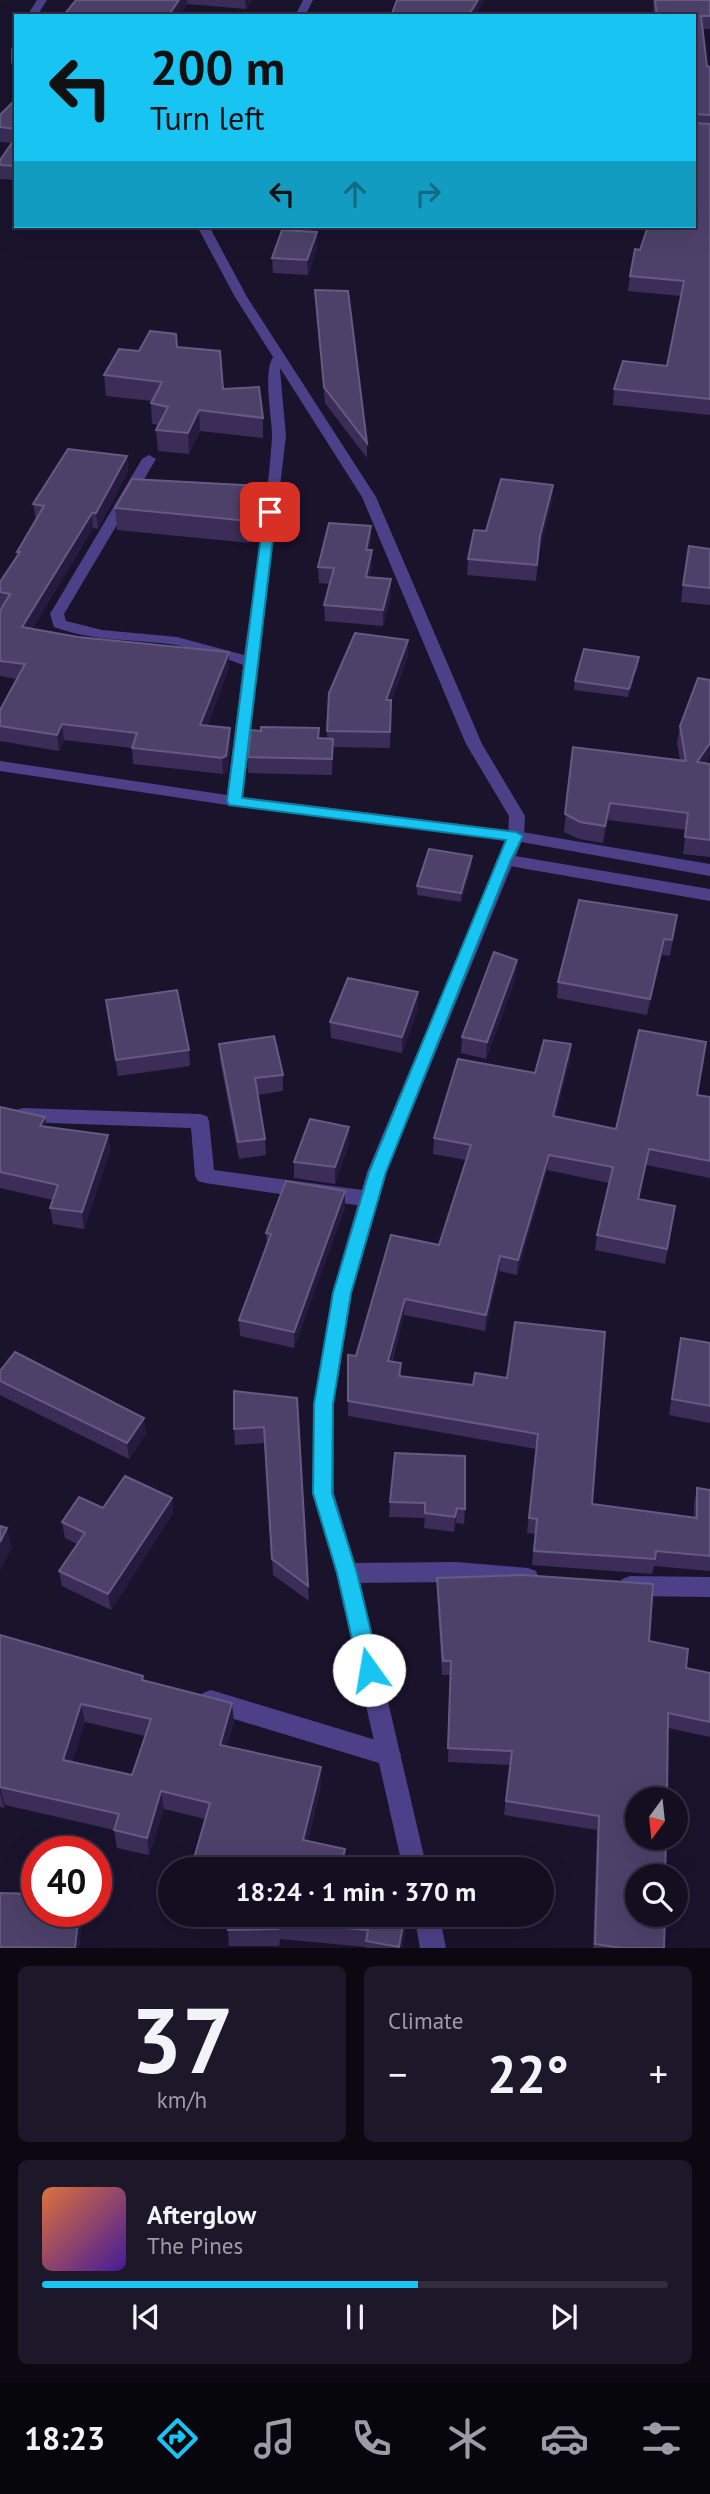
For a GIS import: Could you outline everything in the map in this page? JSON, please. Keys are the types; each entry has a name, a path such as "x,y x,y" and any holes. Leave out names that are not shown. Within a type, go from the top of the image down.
{"street":[{"path":"204,228 241,297 369,497 474,744 517,816 516,836 377,1172 342,1293 324,1404 323,1493 347,1573 412,1857"},
{"path":"234,801 279,436 274,370 279,355"},
{"path":"149,458 57,614 59,624 80,633 176,641 209,648 251,663"},
{"path":"0,766 234,801 516,836 710,870"},
{"path":"504,860 710,895"},
{"path":"23,1115 200,1121 205,1177 370,1199"},
{"path":"347,1573 457,1572 551,1579"},
{"path":"604,1584 710,1587"},
{"path":"195,1696 389,1755"},
{"path":"428,1927 433,1948"}],"building":[{"path":"76,0 179,0 169,14 65,14"},
{"path":"397,0 478,0 469,14 392,14"},
{"path":"655,0 710,0 710,16 701,16 707,66 710,67 710,115 696,114 696,14 657,14"},
{"path":"14,101 14,129 0,127 0,115"},
{"path":"696,123 710,124 710,399 614,389 623,361 667,366 684,281 630,276 635,249 640,250 647,228 696,228"},
{"path":"14,140 14,166 0,165 0,160"},
{"path":"282,230 317,232 307,260 272,258"},
{"path":"315,290 348,291 367,443 324,387"},
{"path":"150,331 176,334 177,347 220,351 223,389 259,387 263,418 199,410 188,433 156,430 168,407 151,403 162,382 104,375 119,349 139,351"},
{"path":"68,449 127,456 96,513 92,513 22,627 78,637 229,652 200,725 230,728 226,756 222,758 132,748 137,733 62,724 57,735 0,726 0,710 25,664 0,661 0,611 10,594 0,592 0,582 20,552 17,552 44,506 33,504"},
{"path":"132,479 261,486 249,521 115,508"},
{"path":"501,479 553,485 540,536 537,565 468,559 474,530 486,531"},
{"path":"329,523 371,526 366,550 372,550 366,577 391,579 383,610 324,605 334,568 318,567"},
{"path":"689,546 710,549 710,588 683,585"},
{"path":"355,633 408,640 386,700 391,700 390,732 327,731 329,693"},
{"path":"584,649 639,657 629,689 575,681"},
{"path":"698,678 710,680 710,743 697,762 710,764 710,840 685,837 688,813 610,803 605,826 580,822 565,814 573,747 686,761 680,726"},
{"path":"261,727 319,728 318,738 333,739 332,759 248,757 251,730 261,731"},
{"path":"429,849 472,856 461,893 417,886"},
{"path":"579,900 677,915 672,940 664,939 650,999 558,982"},
{"path":"494,952 517,960 487,1042 462,1037"},
{"path":"348,978 418,992 402,1037 330,1022"},
{"path":"177,990 189,1050 116,1060 106,1000"},
{"path":"639,1030 706,1042 697,1095 710,1097 710,1161 649,1149 638,1199 675,1206 667,1249 597,1235 613,1167 549,1155 518,1260 500,1256 486,1315 405,1299 388,1361 401,1363 399,1376 473,1385 475,1373 507,1378 515,1322 605,1332 592,1504 697,1518 697,1488 710,1490 710,1556 656,1551 655,1559 534,1551 537,1519 529,1518 538,1434 348,1401 348,1355 356,1356 391,1235 439,1245 471,1145 434,1138 458,1059 535,1073 544,1040 571,1044 553,1116 616,1129"},
{"path":"274,1036 283,1075 255,1078 265,1139 238,1142 219,1044"},
{"path":"0,1107 45,1117 40,1126 108,1135 82,1212 50,1208 58,1185 0,1172"},
{"path":"310,1119 349,1127 335,1167 294,1162"},
{"path":"286,1181 345,1191 294,1332 239,1320 271,1234 266,1233"},
{"path":"681,1338 710,1343 710,1406 672,1399"},
{"path":"15,1352 144,1418 127,1443 0,1381 0,1371"},
{"path":"234,1391 297,1398 308,1586 272,1559 264,1427 234,1429"},
{"path":"395,1453 465,1456 465,1509 457,1508 455,1517 425,1513 425,1503 390,1502"},
{"path":"125,1476 172,1498 108,1594 59,1571 85,1533 62,1522 79,1497 103,1508"},
{"path":"0,1526 7,1528 0,1542"},
{"path":"522,1575 653,1584 649,1641 688,1649 686,1668 710,1673 710,1722 668,1713 667,1787 625,1787 625,1850 666,1850 665,1864 625,1864 625,1927 665,1927 664,1948 621,1948 595,1944 599,1816 506,1801 512,1751 448,1748 451,1661 443,1661 437,1578"},
{"path":"0,1635 143,1676 142,1680 232,1703 220,1745 321,1767 303,1840 345,1849 343,1857 194,1857 210,1803 161,1791 147,1838 114,1830 119,1814 0,1787","holes":["81,1704 151,1719 132,1775 63,1760"]},
{"path":"0,1893 21,1894 21,1927 77,1927 75,1948 0,1947"},
{"path":"228,1927 278,1927 278,1929 228,1930"},
{"path":"334,1927 403,1927 399,1947 366,1941 368,1930"}],"route":[{"path":"270,512 234,801 516,836 377,1172 342,1293 324,1404 323,1493 347,1573 369,1670"}]}
